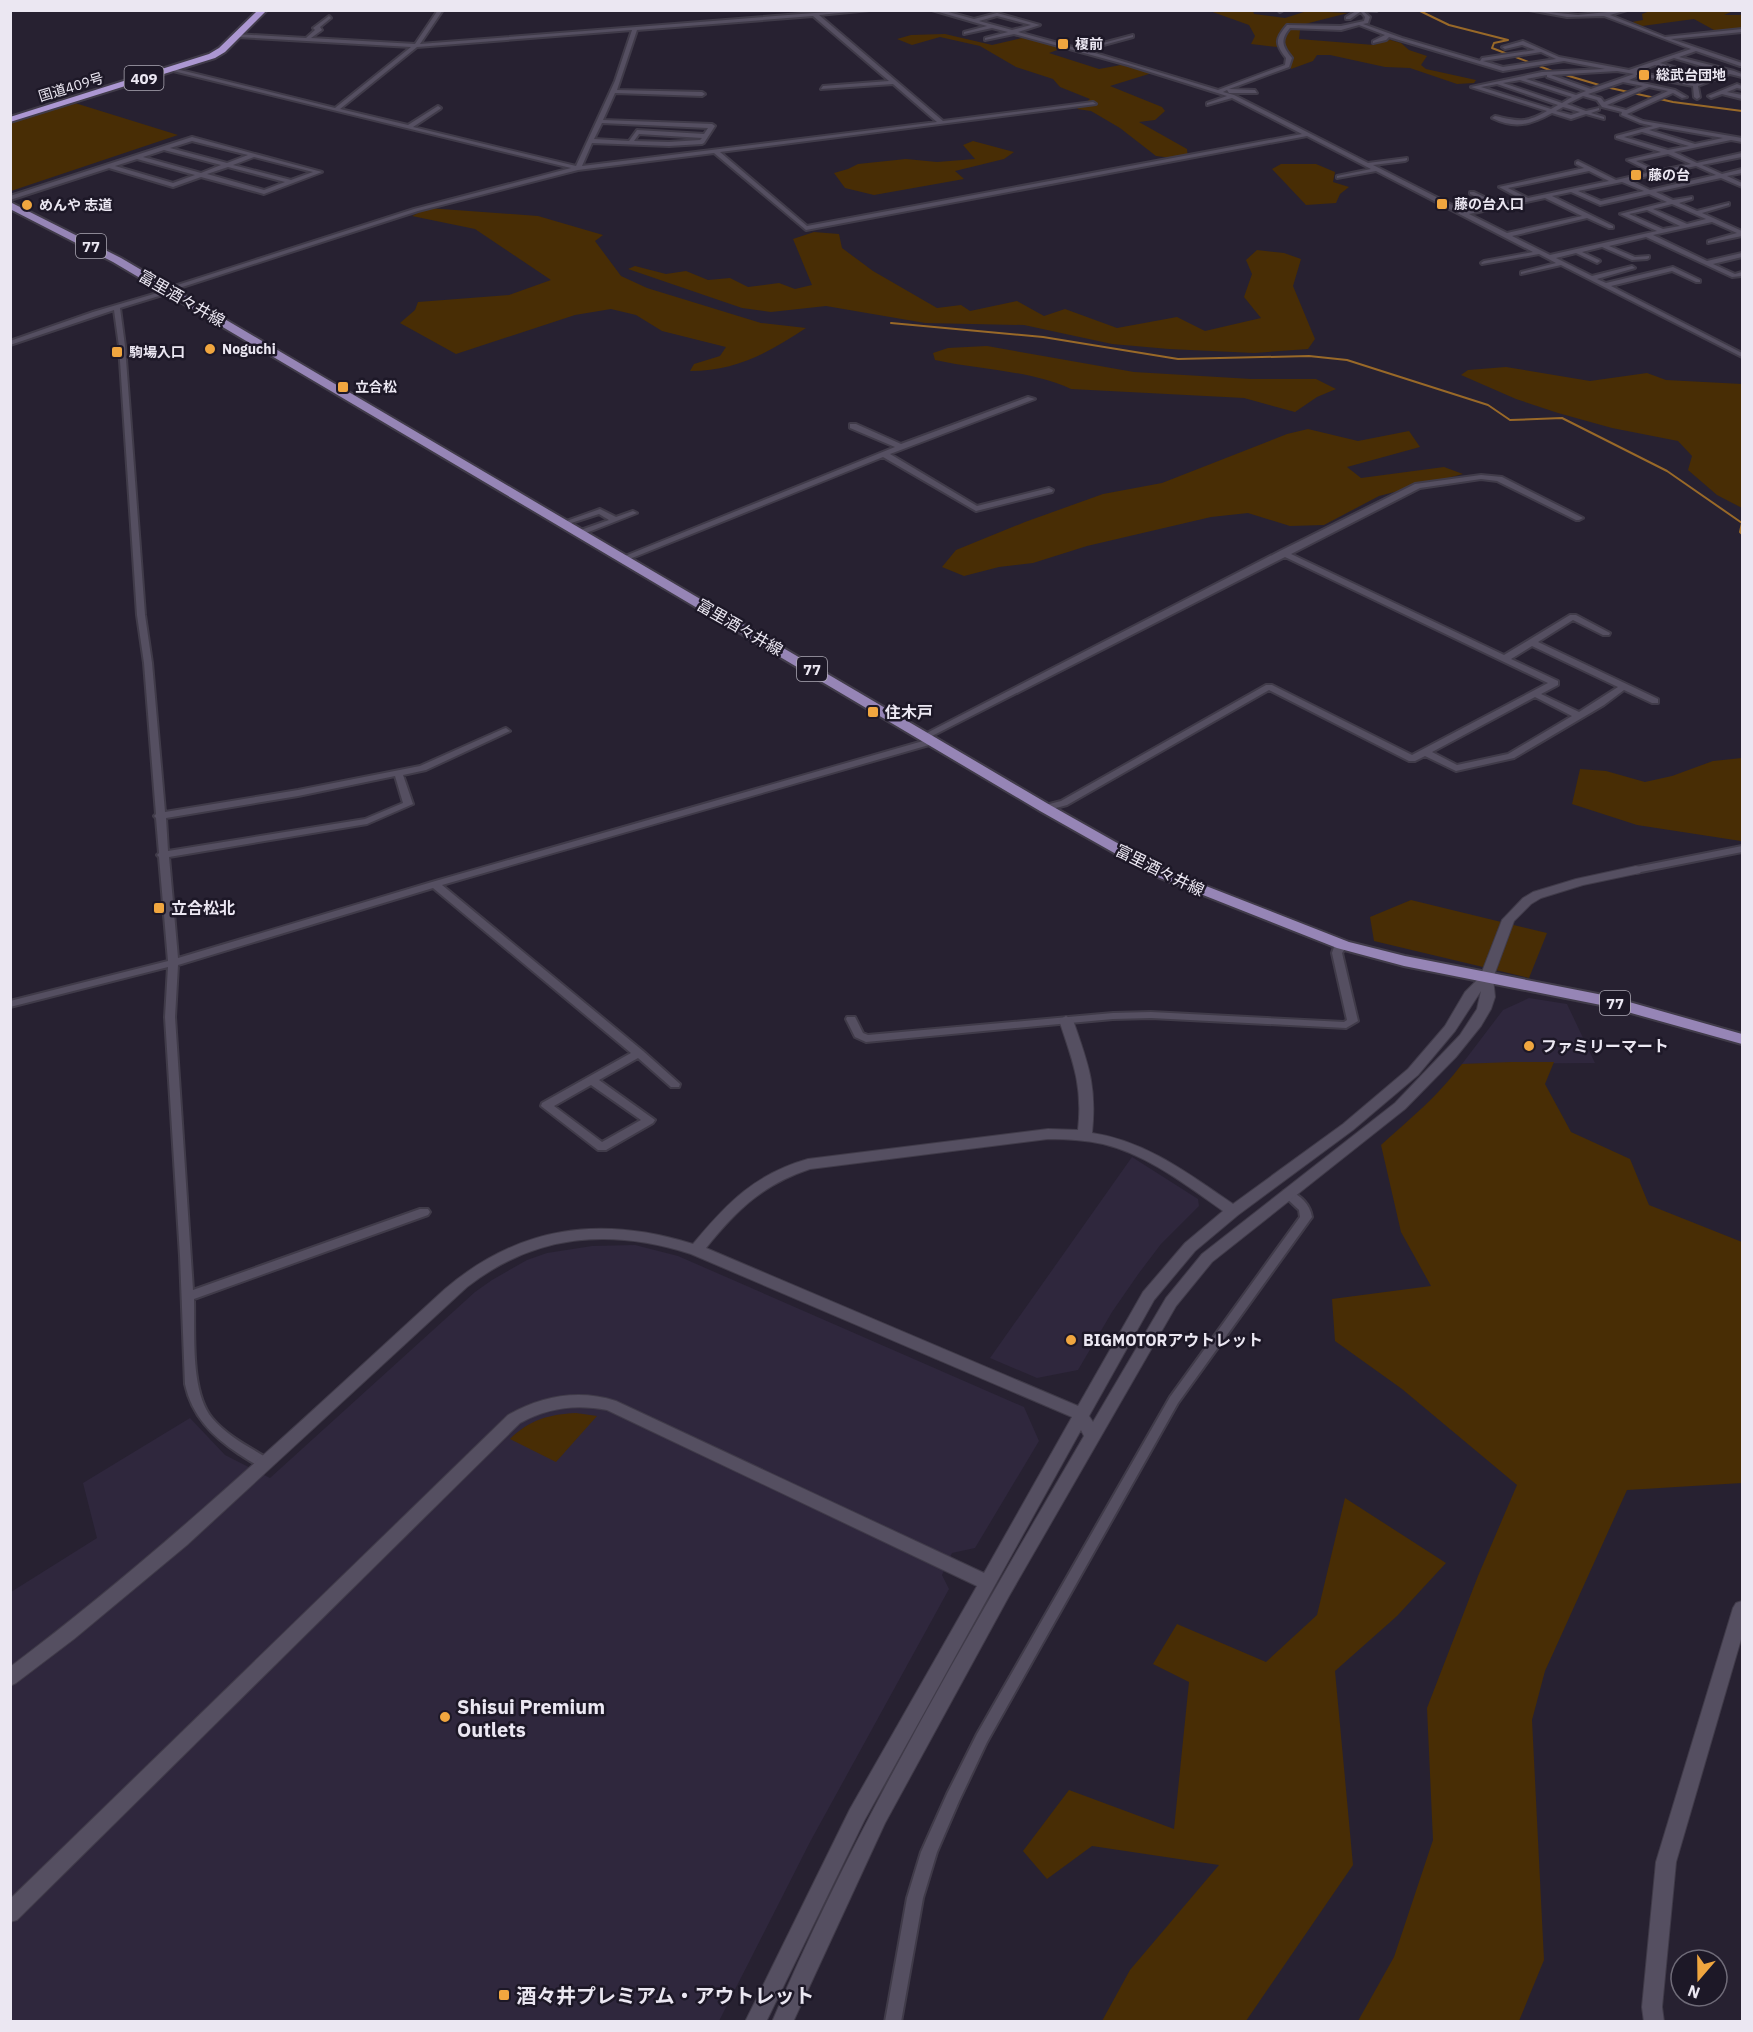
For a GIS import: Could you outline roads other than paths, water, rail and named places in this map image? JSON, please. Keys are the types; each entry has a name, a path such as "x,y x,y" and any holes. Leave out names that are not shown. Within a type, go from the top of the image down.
{"highway":[{"name":"国道409号","path":"10,120 172,70 216,54 263,10"}],"main road":[{"name":"富里酒々井線","path":"10,205 117,260 1045,808 1160,873 1343,945 1404,961 1608,1002 1743,1040"}],"street":[{"path":"337,109 416,46 441,10"},
{"path":"237,35 416,46 868,10"},
{"path":"934,10 1221,91 1743,355"},
{"path":"1335,10 1360,12 1377,10"},
{"path":"1531,10 1570,17 1606,15 1625,10"},
{"path":"1348,18 1360,12"},
{"path":"1360,12 1367,19 1361,25"},
{"path":"814,14 942,123"},
{"path":"974,21 997,14 1037,25 987,39"},
{"path":"1606,15 1743,67"},
{"path":"308,39 320,29 315,29 329,17"},
{"path":"1221,91 1287,66 1289,58 1278,42 1289,26 1333,28 1361,25 1503,69 1566,59"},
{"path":"966,33 993,26"},
{"path":"578,168 613,91 635,29"},
{"path":"1663,38 1743,30"},
{"path":"1375,42 1388,35"},
{"path":"1080,50 1131,36"},
{"path":"1505,46 1523,43 1566,59 1695,86 1743,67"},
{"path":"1419,52 1432,47"},
{"path":"1627,73 1696,49"},
{"path":"1478,61 1541,51"},
{"path":"1441,54 1449,52"},
{"path":"1454,59 1461,55"},
{"path":"1675,57 1743,76"},
{"path":"1553,61 1572,73 1591,78"},
{"path":"1656,64 1711,80"},
{"path":"1527,65 1542,74 1591,91"},
{"path":"172,70 578,168"},
{"path":"1616,70 1542,74 1474,87 1571,117 1648,86"},
{"path":"1495,118 1521,123 1533,121 1579,96 1637,75"},
{"path":"1483,77 1602,118"},
{"path":"1519,78 1579,96 1599,99 1600,107"},
{"path":"1623,80 1673,92 1684,97"},
{"path":"1601,81 1610,84"},
{"path":"823,88 894,82"},
{"path":"1187,92 1204,86"},
{"path":"1695,86 1697,97"},
{"path":"1711,96 1737,86 1743,88"},
{"path":"613,91 702,94"},
{"path":"1221,91 1255,92"},
{"path":"1600,107 1626,112 1673,92"},
{"path":"1721,92 1743,97"},
{"path":"1209,104 1232,96"},
{"path":"10,343 416,210 578,168 1093,105"},
{"path":"409,127 438,108"},
{"path":"1626,112 1623,114 1627,118 1743,140"},
{"path":"590,141 702,142 712,126 599,121"},
{"path":"1661,125 1618,137 1669,152 1743,185"},
{"path":"1642,130 1696,146"},
{"path":"630,143 637,132 706,136"},
{"path":"714,150 806,228 1309,134"},
{"path":"1658,173 1630,160 1732,138"},
{"path":"10,198 192,139 319,172 264,192 137,157"},
{"path":"164,148 291,183"},
{"path":"109,166 173,185 254,154"},
{"path":"1464,213 1743,155"},
{"path":"1369,164 1405,159"},
{"path":"1578,163 1650,192 1743,234"},
{"path":"1527,200 1502,187 1590,169"},
{"path":"1339,177 1378,170"},
{"path":"1573,191 1600,202 1743,171"},
{"path":"1472,193 1499,206"},
{"path":"1546,196 1611,227"},
{"path":"1663,231 1623,214 1690,198"},
{"path":"1696,213 1727,204"},
{"path":"1647,208 1686,226"},
{"path":"1508,235 1588,216"},
{"path":"1551,257 1712,220"},
{"path":"1710,242 1743,234"},
{"path":"1647,235 1734,276 1743,274"},
{"path":"1602,245 1634,260 1647,257"},
{"path":"1484,263 1541,251"},
{"path":"1576,251 1597,261"},
{"path":"1707,263 1743,255"},
{"path":"1522,273 1563,263"},
{"path":"1592,278 1632,268"},
{"path":"1606,285 1673,270 1698,281"},
{"path":"117,308 173,963 170,1017 188,1297 191,1384 196,1403 214,1429 264,1463"},
{"path":"624,558 901,447 1031,399"},
{"path":"853,426 901,447"},
{"path":"884,454 976,508 1049,490"},
{"path":"10,1004 173,963 929,739 1283,553 1418,486 1481,477 1499,479 1579,518"},
{"path":"565,523 600,511 615,520"},
{"path":"581,533 633,513"},
{"path":"1045,808 1064,803 1269,687 1412,759 1555,683 1283,553"},
{"path":"1504,659 1573,617 1606,633"},
{"path":"1532,642 1655,700"},
{"path":"1424,752 1456,768 1511,756 1579,716 1624,686"},
{"path":"1535,694 1579,716"},
{"path":"159,816 298,793 423,768 506,731"},
{"path":"162,855 367,821 408,804 398,772"},
{"path":"755,2022 857,1815 1148,1296 1190,1247 1233,1211 1348,1127 1413,1072 1450,1028 1470,995 1485,978 1508,920 1527,902 1537,895 1580,882 1743,849"},
{"path":"435,884 675,1084"},
{"path":"850,1019 859,1035 866,1038 1066,1020 1151,1015 1346,1025 1353,1021 1337,953 1343,945"},
{"path":"782,2022 878,1817 1003,1591 1094,1437 1118,1390 1183,1284 1207,1258 1400,1106 1458,1047 1488,998 1485,978"},
{"path":"1066,1020 1085,1077 1088,1104 1085,1135"},
{"path":"591,1080 649,1120 602,1147 546,1106 591,1080 639,1053"},
{"path":"696,1250 742,1196 769,1178 808,1164 1048,1134 1085,1135 1117,1142 1145,1153 1233,1211"},
{"path":"893,2022 915,1898 929,1852 952,1799 982,1738 1174,1400 1306,1216 1305,1208 1288,1194"},
{"path":"188,1297 424,1212"},
{"path":"10,1678 69,1634 140,1576 450,1293 481,1268 500,1257 548,1240 590,1234 650,1237 696,1250 1080,1414 1094,1437"},
{"path":"1080,1414 1099,1407 1118,1390"},
{"path":"10,1913 514,1419 545,1404 567,1399 591,1400 610,1405 986,1582"},
{"path":"1654,2022 1652,2007 1666,1862 1743,1608"}],"waterway":[{"path":"1418,10 1449,25 1508,40 1494,43 1492,48 1552,71 1606,87 1673,102 1742,111"},
{"path":"891,323 1043,337 1178,359 1309,356 1347,360 1488,405 1510,420 1562,418 1667,471 1742,523 1740,532 1742,534"}],"place":[{"name":"榎前","path":"1063,44"},
{"name":"総武台団地","path":"1644,75"},
{"name":"藤の台","path":"1636,175"},
{"name":"藤の台入口","path":"1442,204"},
{"name":"めんや 志道","path":"27,205"},
{"name":"Noguchi","path":"210,349"},
{"name":"駒場入口","path":"117,352"},
{"name":"立合松","path":"343,387"},
{"name":"住木戸","path":"873,712"},
{"name":"立合松北","path":"159,908"},
{"name":"ファミリーマート","path":"1529,1046"},
{"name":"BIGMOTORアウトレット","path":"1071,1340"},
{"name":"Shisui Premium Outlets","path":"445,1717"},
{"name":"酒々井プレミアム・アウトレット","path":"504,1995"}]}
